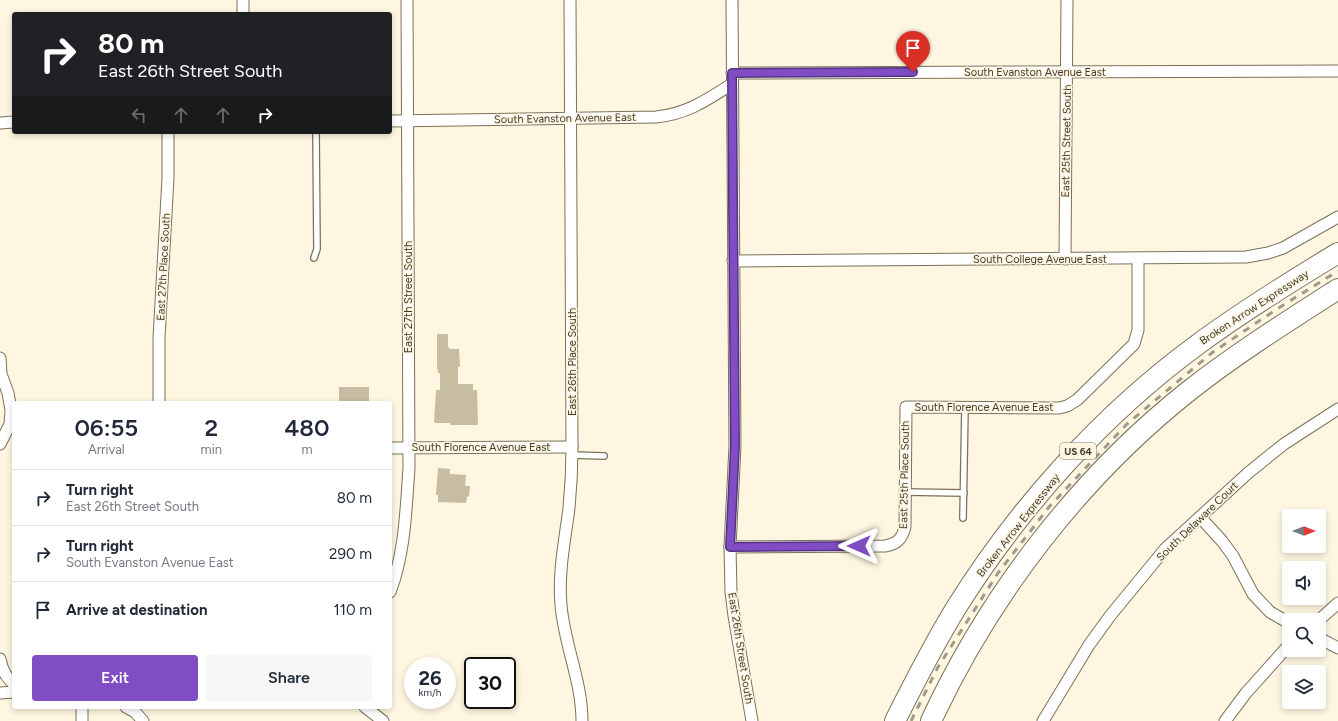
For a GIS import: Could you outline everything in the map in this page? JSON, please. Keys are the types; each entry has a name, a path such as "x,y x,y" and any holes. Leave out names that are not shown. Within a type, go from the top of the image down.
{"highway":[{"name":"Broken Arrow Expressway","path":"896,721 925,662 956,608 992,556 1058,472 1101,427 1142,390 1196,345 1241,314 1338,253"},
{"name":"US 64","path":"931,721 959,667 984,624 1017,574 1053,527 1090,484 1135,438 1190,390 1282,324 1338,289"}],"street":[{"path":"243,0 243,12"},
{"name":"East 27th Street South","path":"392,585 400,557 409,468 407,0"},
{"name":"East 26th Place South","path":"570,0 572,451 570,500 561,563 560,603 566,643 580,695 582,721"},
{"name":"East 26th Street South","path":"732,0 735,446 730,570 734,616 752,721"},
{"name":"East 25th Street South","path":"1065,259 1068,0"},
{"name":"South Evanston Avenue East","path":"392,121 670,116 686,111 703,102 732,78 1067,71 1338,71"},
{"path":"0,123 12,122"},
{"name":"East 27th Place South","path":"160,401 160,338 168,178 168,134"},
{"name":"South College Avenue East","path":"733,261 1246,257 1268,253 1283,248 1338,217"},
{"name":"South Florence Avenue East","path":"906,407 1059,408 1068,406 1077,400 1134,344 1138,330 1138,258"},
{"path":"0,358 1,374 8,393 10,424 0,444"},
{"name":"East 25th Place South","path":"730,547 885,546 893,545 899,541 903,536 905,527 906,407"},
{"name":"South Delaware Court","path":"1043,721 1089,645 1110,616 1165,549 1248,473 1284,444 1338,408"},
{"name":"South Florence Avenue East","path":"392,448 572,451"},
{"path":"1200,517 1222,541 1233,556 1257,599 1270,612 1282,619"},
{"path":"1326,614 1338,603"},
{"path":"1326,642 1338,648"},
{"path":"1225,721 1246,693 1282,653"},
{"path":"0,659 2,669 12,682"},
{"path":"0,693 12,692"},
{"path":"82,709 82,721"},
{"path":"130,709 135,712 143,721"},
{"path":"368,709 383,721"}],"lane":[{"path":"314,258 317,250 316,134"},
{"path":"964,518 965,407"},
{"path":"572,451 604,456"},
{"path":"905,492 964,493"}],"building":[{"path":"437,334 448,334 448,347 450,349 459,349 460,367 458,367 458,384 473,384 473,390 477,390 478,425 450,425 450,423 434,422 436,390 440,390 440,373 438,373 437,366"},
{"path":"339,387 369,387 369,401 339,401"},
{"path":"438,468 450,469 450,474 466,475 465,486 470,486 469,496 467,497 466,503 438,502 438,495 436,495"}],"railway":[{"path":"911,721 938,667 998,573 1049,507 1127,424 1213,352 1277,309 1338,271"}],"route":[{"path":"859,546 730,547 730,529 735,473 732,73 913,72"}]}
